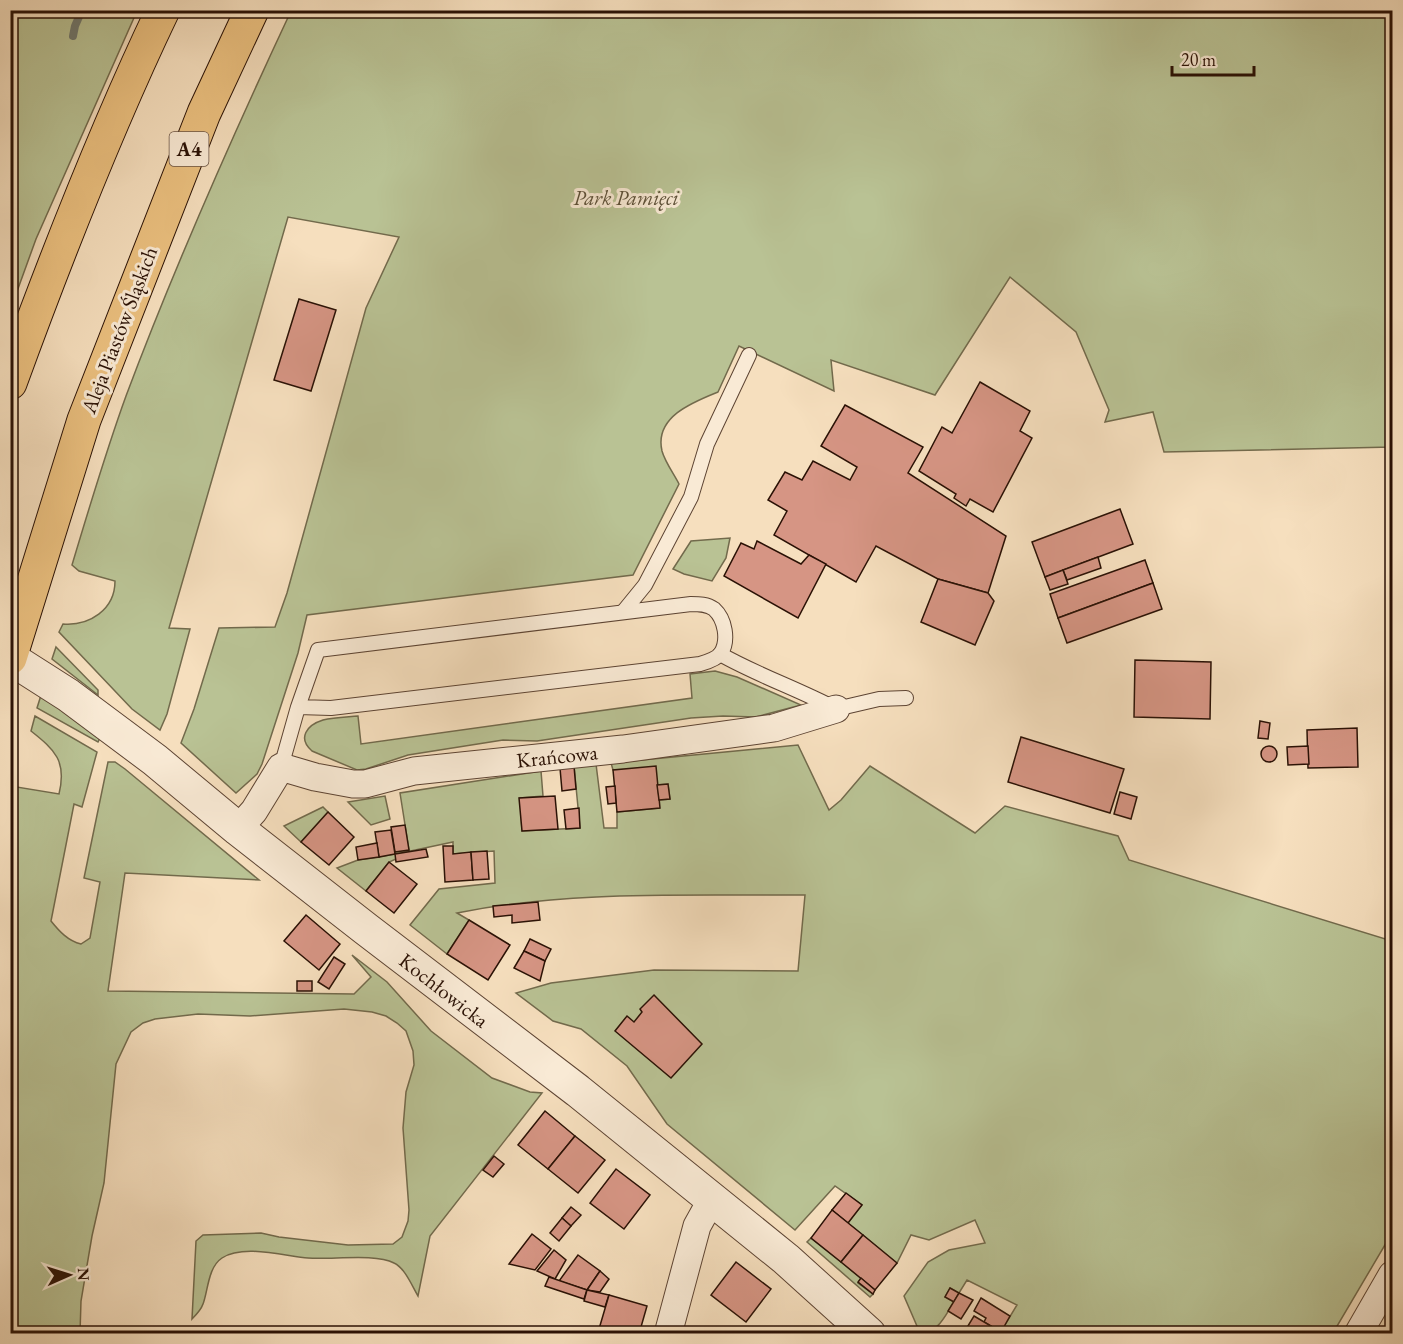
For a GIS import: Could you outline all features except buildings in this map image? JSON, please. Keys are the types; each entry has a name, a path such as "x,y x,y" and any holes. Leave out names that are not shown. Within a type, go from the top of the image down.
{"highway":[{"path":"10,383 51,272 139,60 163,10"},
{"name":"Aleja Piastów Śląskich","path":"10,658 84,420 204,112 252,10"}],"street":[{"name":"Kochłowicka","path":"10,658 68,695 155,760 238,829 578,1091 786,1259 868,1334"},
{"name":"Krańcowa","path":"281,767 315,777 364,784 414,771 623,749 774,728 836,709"},
{"path":"238,829 254,811 281,767"},
{"path":"668,1334 696,1226 712,1199"},
{"path":"1358,1334 1392,1275"}],"lane":[{"path":"623,612 645,585 691,496 707,444 749,354"},
{"path":"281,767 298,707 318,650 691,604 713,609 720,617 724,627 725,640 720,654 711,661 341,707 298,707"},
{"path":"720,654 836,709"},
{"name":"Krańcowa","path":"836,709 879,699 906,698"}],"green space":[{"path":"10,11 137,11 36,239 11,308"},
{"name":"Park Pamięci","path":"291,11 1392,11 1392,447 1164,452 1153,412 1105,422 1109,410 1076,332 1010,277 935,395 831,360 834,391 739,346 718,392 678,412 664,429 661,439 662,451 679,484 633,575 307,615 298,653 262,764 257,774 236,793 181,743 219,628 275,627 287,593 366,308 399,237 288,217 169,628 190,629 167,714 160,730 132,709 59,632 63,624 91,619 99,614 111,600 115,581 79,571 72,565 91,501 126,396 164,298"},
{"path":"730,538 726,558 712,581 673,569 691,541"},
{"path":"56,647 98,690 98,695 52,659"},
{"path":"715,671 737,677 801,705 756,717 691,718 537,741 503,740 408,755 357,770 312,751 305,741 306,732 312,725 336,718 358,716 361,744 692,698 690,674"},
{"path":"42,692 100,738 98,742 37,708"},
{"path":"35,716 97,752 82,807 74,804 51,921 68,938 81,944 90,938 100,882 84,878 108,762 115,762 125,769 259,880 125,873 108,991 354,994 371,977 352,955 387,982 431,1031 492,1078 530,1092 542,1093 430,1236 418,1296 402,1269 386,1260 308,1258 264,1252 241,1252 231,1254 217,1262 211,1273 202,1306 192,1319 196,1241 203,1235 261,1233 348,1245 393,1244 402,1237 409,1210 403,1128 406,1092 414,1065 413,1051 406,1031 386,1016 372,1012 344,1009 250,1016 198,1014 155,1019 143,1023 131,1032 116,1064 104,1183 81,1301 80,1333 11,1333 11,817 17,787 59,794 61,783 57,757 47,744 31,731"},
{"path":"798,745 829,810 841,800 870,766 975,833 1005,806 1118,836 1129,860 1392,941 1392,1233 1333,1333 1076,1334 1065,1328 1062,1333 1000,1333 1017,1305 967,1280 959,1293 950,1288 945,1297 954,1302 937,1327 920,1333 904,1296 928,1262 949,1250 985,1243 975,1220 929,1240 911,1235 897,1263 848,1223 862,1205 835,1186 795,1230 667,1124 627,1066 581,1029 553,1021 516,993 551,983 654,970 798,971 805,895 587,897 457,913 469,920 447,954 410,925 439,889 495,883 494,851 453,854 453,842 396,854 396,859 389,862 366,891 337,868 358,860 409,850 400,793 541,771 543,796 520,798 522,831 580,828 574,766 596,764 604,828 617,828 617,812 659,808 659,800 670,799 668,784 657,785 613,770 611,763"},
{"path":"385,796 390,819 371,825 348,802"},
{"path":"323,807 328,812 301,842 284,826"},
{"path":"811,1238 861,1278 858,1283 873,1294 870,1297 807,1242"}],"waterway":[{"path":"73,36 82,10"}]}
